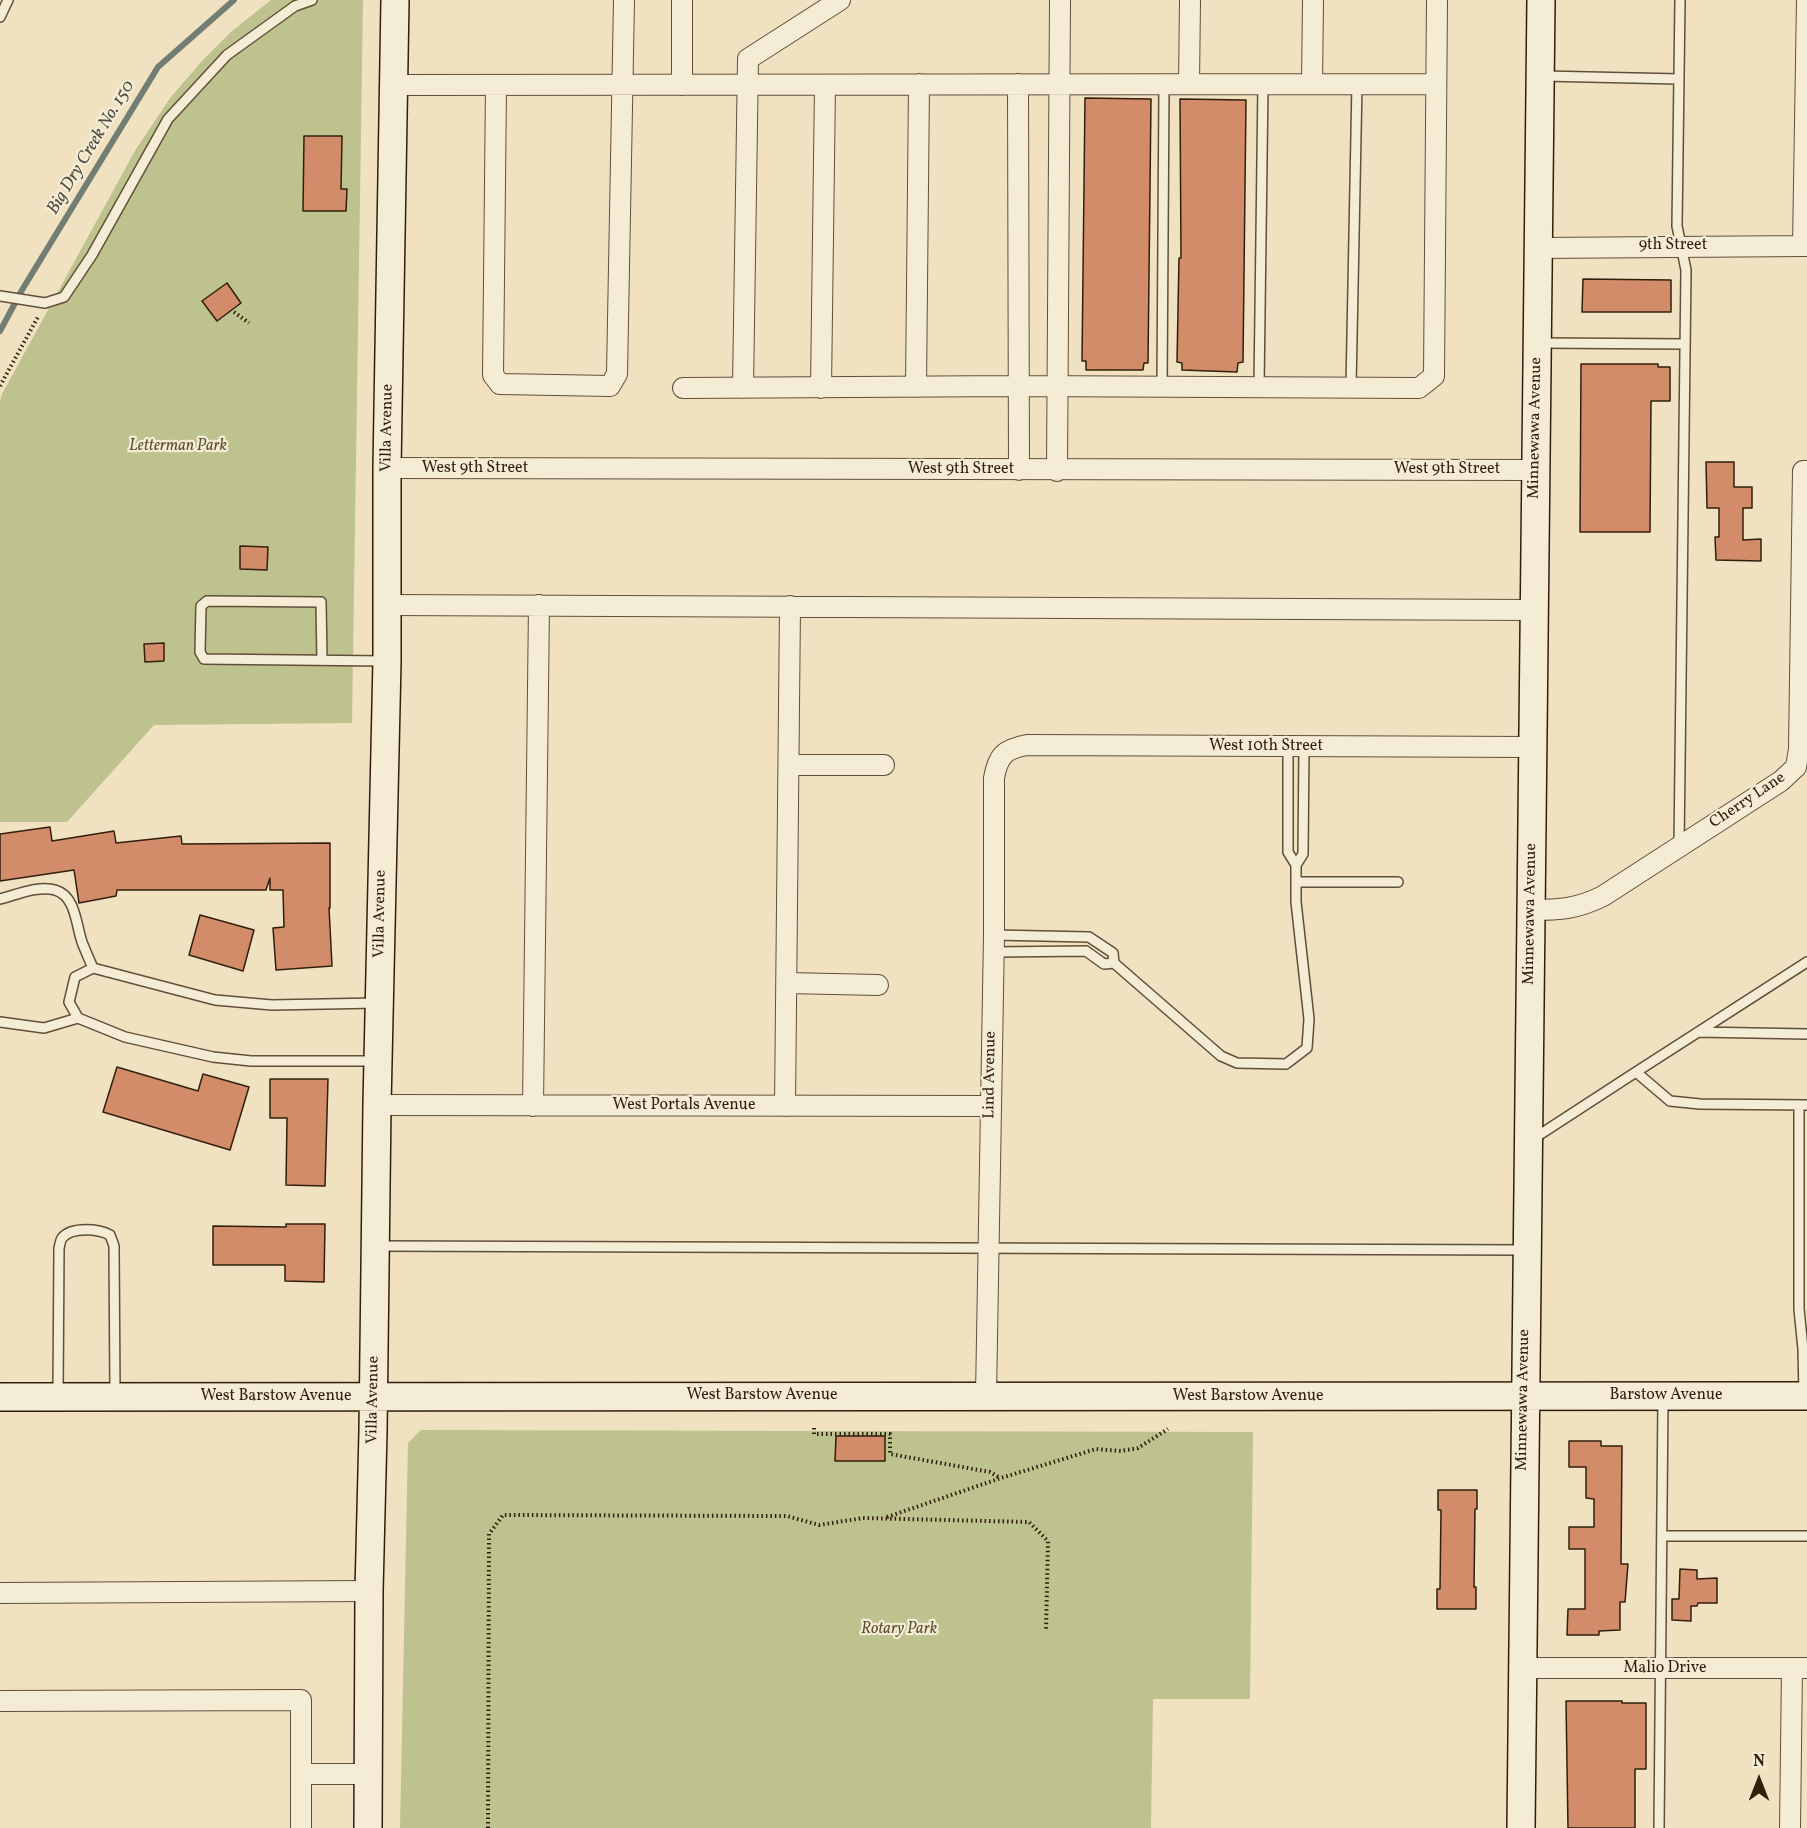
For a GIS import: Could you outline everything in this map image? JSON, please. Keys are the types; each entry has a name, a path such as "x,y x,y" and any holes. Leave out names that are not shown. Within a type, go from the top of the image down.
{"main road":[{"name":"Villa Avenue","path":"368,1828 369,1591 387,661 387,468 395,0"},
{"name":"Minnewawa Avenue","path":"1521,1828 1524,1398 1542,0"},
{"name":"Barstow Avenue","path":"1524,1398 1806,1396"},
{"name":"West Barstow Avenue","path":"0,1397 1524,1398"}],"street":[{"path":"496,85 493,375 500,384 610,386 617,374 624,0"},
{"path":"682,0 682,85"},
{"path":"743,388 748,59 840,0"},
{"path":"1057,471 1060,0"},
{"path":"1189,84 1190,0"},
{"path":"1312,84 1313,0"},
{"path":"683,388 1058,386 1419,388 1434,376 1437,0"},
{"path":"1805,246 1807,0"},
{"path":"916,387 919,84"},
{"path":"1018,84 1019,470"},
{"path":"393,85 1437,84"},
{"path":"821,388 825,85"},
{"name":"9th Street","path":"1538,248 1805,246"},
{"name":"West 9th Street","path":"387,468 1057,471 1536,470"},
{"name":"Cherry Lane","path":"1531,910 1568,909 1603,896 1781,781 1796,767 1803,690 1805,471"},
{"path":"387,605 1535,610"},
{"path":"532,1106 539,605"},
{"path":"785,1106 790,606"},
{"name":"West 10th Street","path":"1002,755 1013,747 1027,745 1533,747"},
{"name":"Lind Avenue","path":"986,1396 994,943 994,778 996,765 1002,755"},
{"path":"789,765 884,765"},
{"path":"787,983 878,985"},
{"name":"West Portals Avenue","path":"377,1104 991,1106"},
{"path":"0,1593 369,1591"},
{"name":"Malio Drive","path":"1522,1668 1800,1668"},
{"path":"1790,1828 1799,1787 1800,1668"},
{"path":"0,1701 301,1700 302,1828"},
{"path":"302,1774 368,1774"}],"lane":[{"path":"0,17 8,0"},
{"path":"1,296 45,303 64,297 92,255 168,119 227,56 295,6 312,0"},
{"path":"1678,846 1686,270 1677,226 1680,0"},
{"path":"1540,76 1679,79"},
{"path":"1162,387 1164,84"},
{"path":"1259,387 1263,84"},
{"path":"1351,387 1357,84"},
{"path":"1538,343 1685,344"},
{"path":"322,660 321,602 207,601 201,606 200,652 204,659 387,661"},
{"path":"1296,747 1303,854 1296,865"},
{"path":"994,943 1089,937 1113,953 1114,963 1221,1056 1237,1063 1286,1064 1307,1048 1309,1019 1296,902 1296,865 1288,852 1296,747"},
{"path":"1296,882 1398,882"},
{"path":"0,899 40,890 56,890 66,897 72,907 81,940 93,968"},
{"path":"994,943 1086,951 1104,964 1114,963"},
{"path":"1528,1142 1807,962"},
{"path":"78,1018 69,1002 75,977 93,968 215,999 272,1005 380,1003"},
{"path":"0,1022 44,1028 78,1018 125,1036 213,1057 251,1060 378,1061"},
{"path":"1698,1032 1807,1034"},
{"path":"1636,1072 1670,1101 1700,1104 1803,1105 1803,1349 1806,1396"},
{"path":"58,1396 59,1248 62,1238 72,1231 102,1231 110,1235 114,1246 115,1396"},
{"path":"375,1246 1526,1250"},
{"path":"1659,1828 1663,1396"},
{"path":"1662,1536 1807,1536"}],"path":[{"path":"0,386 45,303"},
{"path":"234,312 249,323"},
{"path":"814,1428 814,1434 890,1434 890,1454 990,1472 1001,1478"},
{"path":"884,1518 1001,1478 1096,1449 1121,1451 1138,1448 1168,1429"},
{"path":"488,1828 489,1534 503,1515 787,1516 819,1524 863,1518 1029,1522 1048,1541 1046,1629"}],"green space":[{"name":"Letterman Park","path":"271,0 363,0 352,723 154,725 67,822 0,822 0,401 2,394 136,149 171,97 232,31"},
{"name":"Rotary Park","path":"421,1430 1253,1432 1250,1699 1153,1699 1151,1828 400,1828 408,1443"}],"building":[{"path":"1085,98 1151,99 1148,363 1144,363 1143,370 1086,370 1086,361 1082,361"},
{"path":"1180,99 1246,100 1243,362 1238,363 1237,372 1182,370 1182,363 1177,362 1179,258 1181,258"},
{"path":"304,136 342,136 341,189 347,189 346,211 303,211"},
{"path":"1583,279 1671,280 1671,312 1582,312"},
{"path":"227,283 241,303 217,321 202,301"},
{"path":"1581,364 1658,364 1658,367 1670,367 1670,401 1651,401 1650,532 1580,532"},
{"path":"1706,462 1734,462 1734,487 1752,487 1752,508 1743,508 1743,540 1761,539 1761,561 1716,560 1715,537 1719,537 1719,508 1707,508"},
{"path":"240,546 268,547 267,570 240,569"},
{"path":"164,643 164,661 145,662 144,644"},
{"path":"50,827 52,841 114,831 116,843 181,836 182,844 330,843 329,908 332,966 276,970 273,928 284,927 283,890 270,890 270,878 266,890 117,890 116,896 79,903 74,870 0,881 0,834"},
{"path":"200,915 254,930 243,971 189,955"},
{"path":"117,1067 198,1091 203,1074 249,1087 230,1150 103,1112"},
{"path":"270,1079 328,1079 325,1186 286,1185 287,1118 270,1118"},
{"path":"286,1224 325,1224 324,1282 285,1281 285,1265 213,1265 213,1226 286,1227"},
{"path":"836,1436 885,1436 885,1461 835,1461"},
{"path":"1569,1441 1601,1441 1601,1446 1622,1446 1621,1564 1628,1564 1625,1602 1620,1602 1620,1630 1599,1631 1599,1635 1567,1635 1568,1609 1585,1609 1585,1549 1569,1549 1569,1527 1594,1527 1594,1499 1586,1498 1586,1467 1569,1467"},
{"path":"1438,1490 1477,1490 1474,1587 1476,1587 1476,1609 1437,1609 1437,1589 1440,1589 1441,1510 1438,1510"},
{"path":"1680,1569 1697,1570 1697,1579 1717,1578 1717,1603 1698,1603 1697,1606 1691,1606 1691,1621 1672,1620 1672,1599 1679,1599"},
{"path":"1566,1701 1646,1703 1646,1769 1635,1769 1635,1828 1568,1828"}],"waterway":[{"name":"Big Dry Creek No. 150","path":"0,331 22,290 158,67 234,0"}]}
